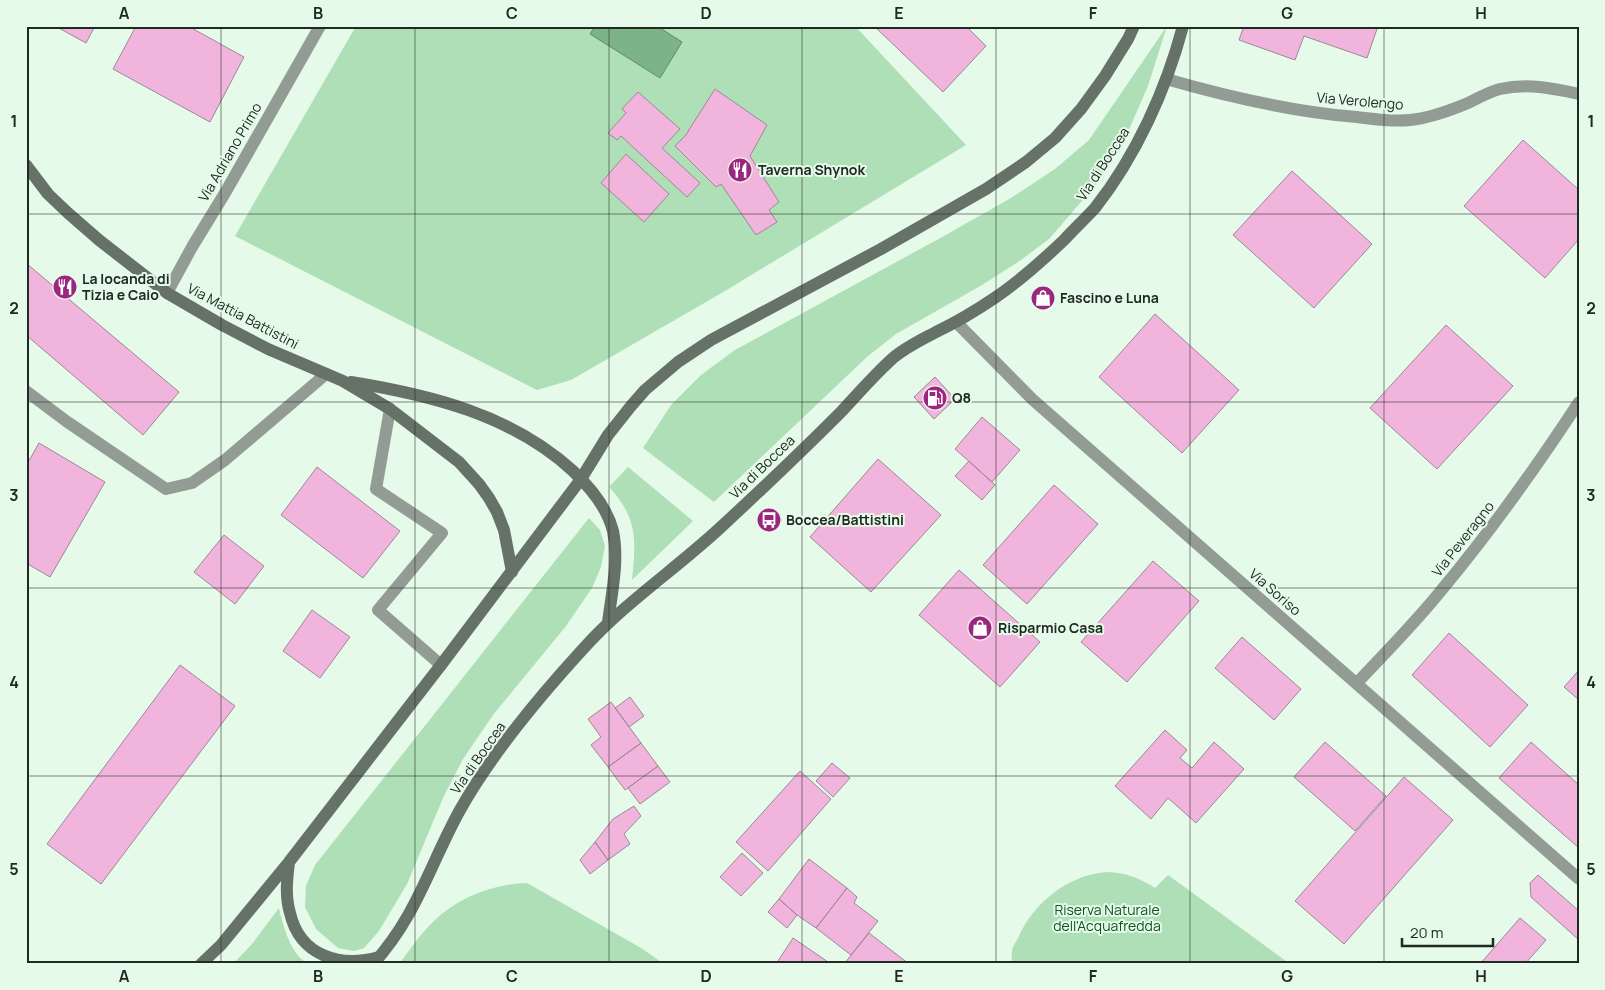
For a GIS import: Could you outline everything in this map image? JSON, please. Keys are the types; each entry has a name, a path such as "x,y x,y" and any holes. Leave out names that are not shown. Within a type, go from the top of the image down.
{"main road":[{"path":"201,964 221,945 289,862 512,572 582,479 608,435 645,390 678,362 712,340 836,274 1008,175 1055,138 1081,109 1105,76 1134,26"},
{"name":"Via di Boccea","path":"289,862 287,893 289,912 298,934 306,943 325,956 338,960 359,962 376,960 404,924 418,900 458,814 472,789 538,701 582,649 608,622 720,528 839,414 895,356 915,342 956,322 995,298 1019,280 1055,248 1094,208 1130,154 1166,79 1183,26"},
{"name":"Via Mattia Battistini","path":"26,165 48,194 68,213 99,240 167,293 268,350 343,381 390,409 459,462 489,498 504,530 512,572"},
{"name":"Via Mattia Battistini","path":"343,381 389,388 450,404 501,423 547,449 582,479 604,508 613,531 615,560 608,622"}],"street":[{"name":"Via Adriano Primo","path":"167,293 192,246 225,193 320,26"},
{"name":"Via Verolengo","path":"1166,79 1258,103 1342,116 1383,120 1424,118 1499,90 1513,88 1540,86 1579,94"},
{"name":"Via Soriso","path":"956,322 1032,398 1579,880"},
{"path":"26,391 166,489 192,483 226,460 326,374"},
{"name":"Via Peveragno","path":"1357,683 1423,612 1466,561 1535,467 1579,402"},
{"path":"390,409 376,489 442,534 378,610 441,665"}],"green space":[{"path":"356,26 855,26 966,145 725,291 571,380 537,390 235,236"},
{"path":"1167,26 1148,86 1127,134 1094,187 1049,239 982,285 896,334 868,356 714,502 643,448 671,405 701,375 735,350 944,236 1011,198 1055,169 1089,140"},
{"path":"628,467 693,521 632,580 633,530 625,509 609,487"},
{"path":"589,518 600,530 605,546 601,567 592,588 566,626 493,715 463,759 443,798 407,884 379,931 364,948 354,951 338,948 316,929 305,907 306,886 315,865"},
{"name":"Riserva Naturale dell'Acquafredda","path":"1108,872 1133,877 1155,888 1168,875 1290,964 1013,964 1013,946 1033,913 1043,902 1066,885 1080,878"},
{"path":"527,883 641,948 664,964 399,964 428,927 453,906 489,889"},
{"path":"279,908 293,948 309,964 233,964 252,944"}],"shaded area":[{"path":"595,26 657,26 682,42 660,78 590,34"}],"building":[{"path":"55,26 95,26 86,43"},
{"path":"136,26 188,26 244,57 210,122 113,69"},
{"path":"874,26 966,26 986,46 943,92"},
{"path":"1244,26 1378,26 1367,58 1304,36 1295,60 1239,40"},
{"path":"715,89 767,125 750,156 779,202 769,210 777,222 756,235 721,184 716,187 675,146 685,136"},
{"path":"638,92 680,129 662,148 700,183 687,197 621,136 617,140 608,133 626,113 622,109"},
{"path":"1523,140 1579,190 1579,239 1545,278 1464,206"},
{"path":"626,154 669,194 644,222 601,183"},
{"path":"1292,171 1372,244 1314,308 1233,235"},
{"path":"26,263 179,392 143,435 26,335"},
{"path":"1155,314 1239,390 1182,453 1099,377"},
{"path":"1446,325 1513,386 1437,469 1370,408"},
{"name":"Q8","path":"935,377 955,399 934,419 914,397"},
{"path":"982,417 1020,450 992,482 955,449"},
{"path":"39,443 105,482 50,577 26,563 26,466"},
{"path":"878,459 941,515 871,592 810,537"},
{"path":"969,461 995,485 982,500 955,476"},
{"path":"317,467 400,531 363,578 281,515"},
{"path":"1054,485 1098,524 1027,604 983,565"},
{"path":"224,535 264,566 235,604 194,572"},
{"path":"1153,561 1199,601 1127,682 1081,642"},
{"name":"Risparmio Casa","path":"959,570 1040,642 1000,687 919,615"},
{"path":"312,610 350,637 320,678 283,651"},
{"path":"1449,633 1528,705 1490,747 1412,675"},
{"path":"1242,637 1301,689 1274,720 1215,668"},
{"path":"180,665 235,706 101,884 47,844"},
{"path":"1579,670 1579,700 1564,687"},
{"path":"630,697 644,716 629,727 615,708"},
{"path":"611,702 641,743 608,767 591,745 601,737 588,719"},
{"path":"1165,730 1187,750 1180,758 1192,768 1214,742 1244,769 1196,823 1168,798 1151,819 1115,786"},
{"path":"1325,742 1386,796 1355,831 1294,777"},
{"path":"1531,742 1579,785 1579,848 1499,778"},
{"path":"641,743 658,766 625,790 608,767"},
{"path":"832,763 850,778 833,797 816,781"},
{"path":"658,766 670,782 640,804 628,788"},
{"path":"800,771 831,799 768,871 736,842"},
{"path":"1404,777 1453,820 1344,944 1295,901"},
{"path":"634,806 641,816 624,834 630,844 608,860 595,842 613,819"},
{"path":"595,842 608,860 590,874 580,860"},
{"path":"742,853 763,873 741,896 720,877"},
{"path":"809,859 847,888 816,928 779,899"},
{"path":"1538,875 1579,911 1579,940 1531,897 1530,883"},
{"path":"847,888 857,897 854,903 878,921 851,955 816,928"},
{"path":"779,899 797,915 787,928 768,912"},
{"path":"1520,918 1546,940 1525,964 1480,964"},
{"path":"869,933 909,964 844,964"},
{"path":"793,938 831,964 776,964"}],"place":[{"name":"Taverna Shynok","path":"740,170"},
{"name":"La locanda di Tizia e Caio","path":"65,287"},
{"name":"Fascino e Luna","path":"1043,298"},
{"name":"Q8","path":"935,398"},
{"name":"Boccea/Battistini","path":"769,520"},
{"name":"Risparmio Casa","path":"980,628"}]}
